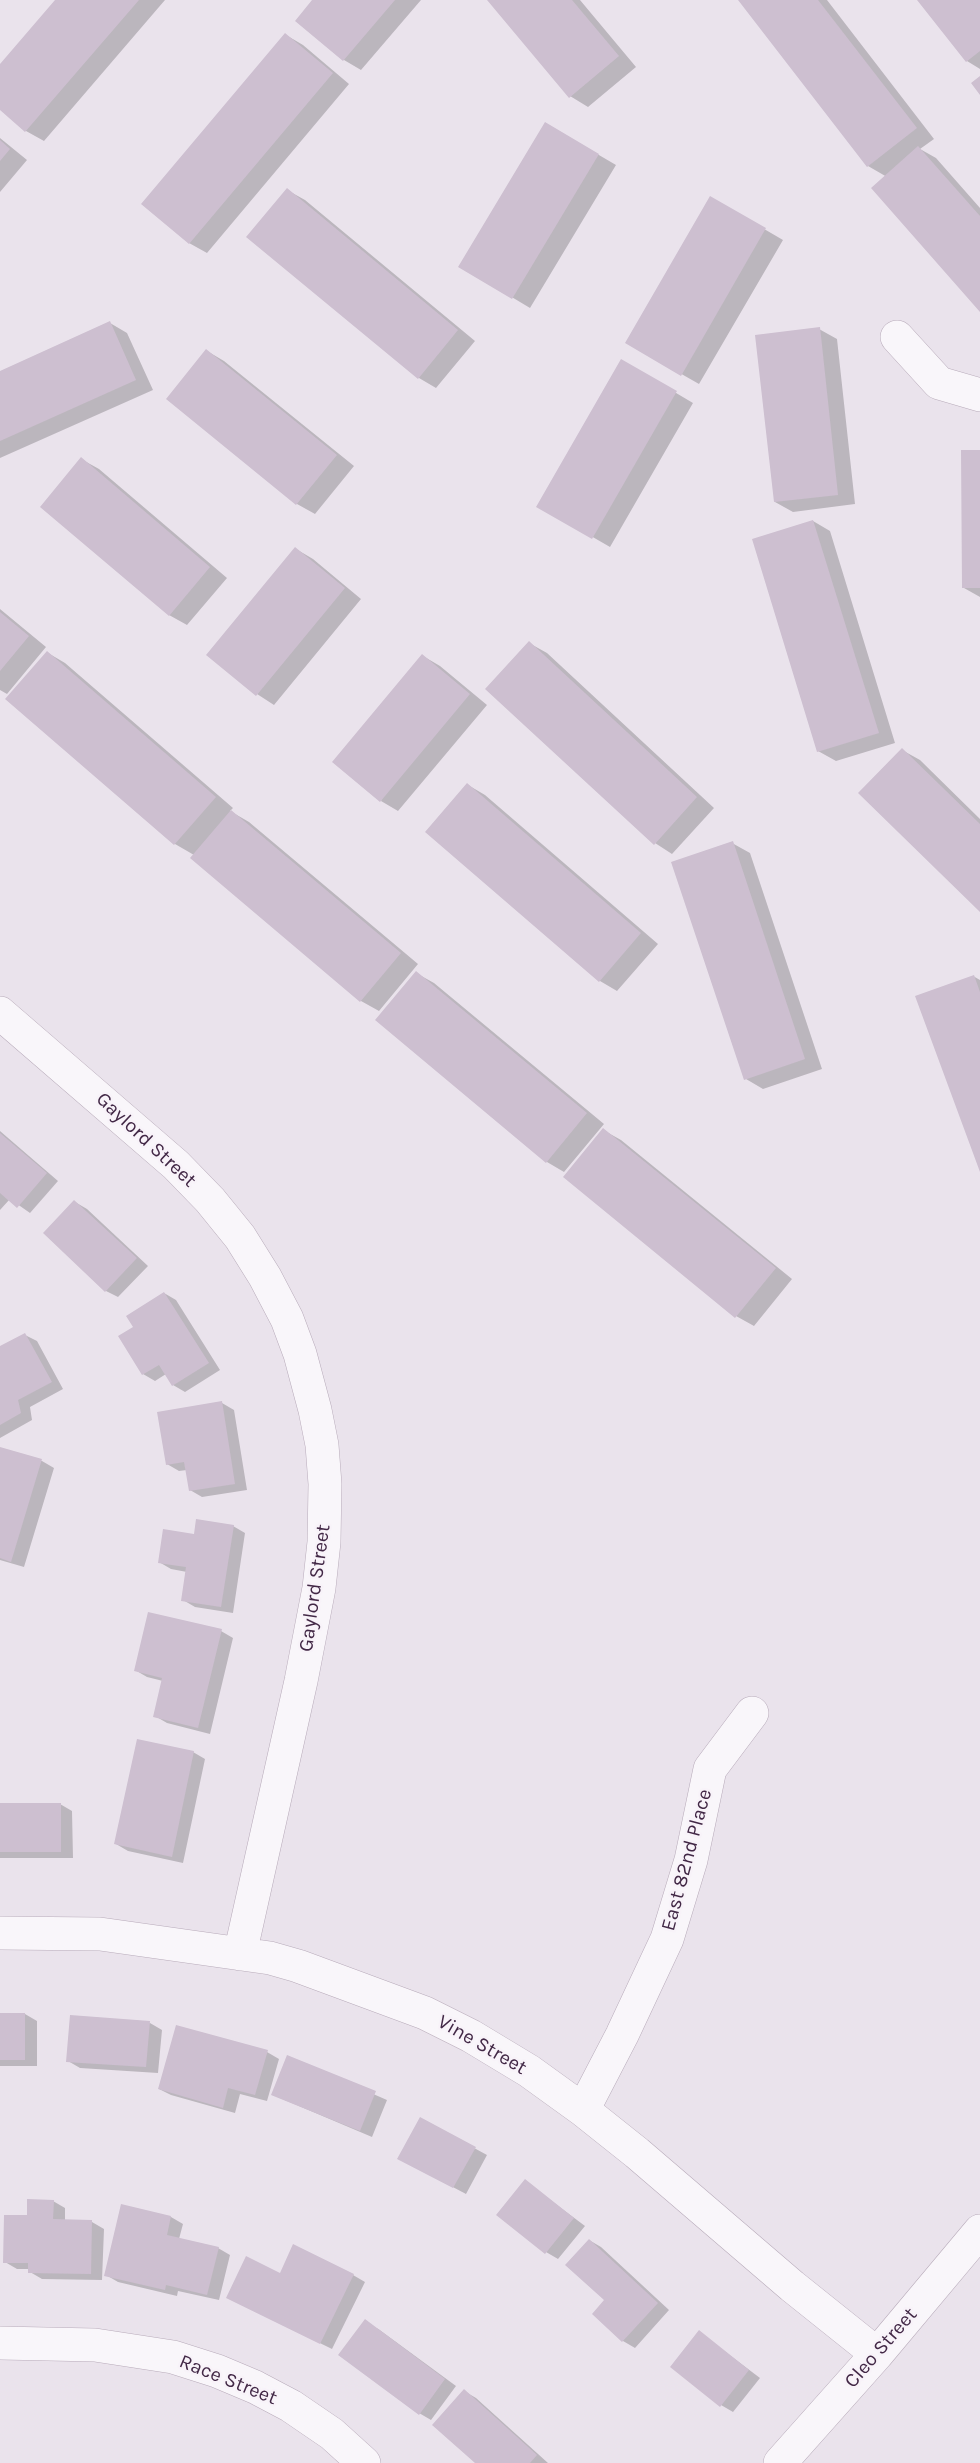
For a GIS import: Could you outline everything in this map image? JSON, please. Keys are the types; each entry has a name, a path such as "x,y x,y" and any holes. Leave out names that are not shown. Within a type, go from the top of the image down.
{"street":[{"path":"897,337 939,383 980,395"},
{"name":"Gaylord Street","path":"0,1013 176,1165 210,1200 240,1237 287,1319 300,1354 315,1410 325,1484 324,1542 319,1588 301,1681 240,1954"},
{"name":"East 82nd Place","path":"583,2110 622,2035 667,1939 691,1860 710,1769 752,1713"},
{"name":"Vine Street","path":"0,1933 99,1934 240,1954 298,1966 425,2013 471,2036 529,2071 583,2110 637,2153 792,2286 877,2354"},
{"name":"Cleo Street","path":"780,2463 877,2354 980,2231"},
{"name":"Race Street","path":"0,2343 95,2345 173,2357 217,2371 291,2406 332,2434 364,2463"}],"building":[{"path":"55,0 139,0 25,132 0,110 0,64"},
{"path":"312,0 395,0 343,61 295,21"},
{"path":"487,0 572,0 619,56 569,98"},
{"path":"738,0 818,0 917,128 867,167"},
{"path":"917,0 980,0 980,51 966,62"},
{"path":"285,33 333,73 189,244 141,204"},
{"path":"980,76 980,95 971,83"},
{"path":"545,122 599,154 512,299 458,267"},
{"path":"0,140 10,149 0,161"},
{"path":"918,146 980,216 980,312 871,188"},
{"path":"287,188 458,330 418,379 246,237"},
{"path":"710,196 766,228 681,376 625,343"},
{"path":"110,321 136,380 0,441 0,371"},
{"path":"820,327 838,495 774,502 755,335"},
{"path":"206,349 337,455 296,505 166,399"},
{"path":"621,359 677,391 592,539 536,507"},
{"path":"961,450 980,450 980,588 962,588"},
{"path":"81,457 210,567 169,616 40,507"},
{"path":"813,520 879,733 817,752 752,539"},
{"path":"295,547 345,588 256,696 206,655"},
{"path":"0,612 29,636 0,671"},
{"path":"529,641 697,797 654,845 485,689"},
{"path":"47,651 216,797 174,845 5,699"},
{"path":"422,654 470,694 380,802 332,762"},
{"path":"902,748 980,824 980,912 858,793"},
{"path":"467,783 641,933 599,982 425,832"},
{"path":"231,810 401,953 360,1002 190,858"},
{"path":"733,841 805,1059 744,1080 671,862"},
{"path":"416,971 587,1113 546,1163 375,1020"},
{"path":"974,975 980,992 980,1172 915,996"},
{"path":"603,1128 776,1268 735,1318 563,1177"},
{"path":"0,1133 47,1173 17,1208 0,1193"},
{"path":"74,1200 137,1258 105,1292 43,1233"},
{"path":"164,1292 209,1363 172,1386 159,1365 142,1375 118,1336 133,1327 126,1316"},
{"path":"25,1333 52,1382 18,1400 21,1413 0,1425 0,1346"},
{"path":"222,1401 235,1484 189,1491 184,1462 166,1465 157,1412"},
{"path":"0,1447 42,1459 11,1562 0,1558"},
{"path":"196,1519 234,1525 221,1607 181,1601 186,1567 158,1563 163,1529 194,1534"},
{"path":"148,1612 222,1629 198,1728 153,1717 162,1678 134,1671"},
{"path":"137,1739 194,1751 172,1857 114,1844"},
{"path":"0,1803 61,1803 61,1852 0,1852"},
{"path":"0,2013 25,2013 25,2060 0,2060"},
{"path":"70,2015 150,2021 146,2067 66,2062"},
{"path":"176,2025 268,2050 255,2095 228,2088 223,2108 158,2089"},
{"path":"287,2055 376,2091 360,2131 271,2095"},
{"path":"420,2117 476,2147 453,2188 397,2159"},
{"path":"525,2179 574,2218 545,2254 496,2215"},
{"path":"27,2199 54,2200 53,2219 92,2220 91,2274 28,2273 28,2263 3,2263 4,2215 27,2215"},
{"path":"121,2204 171,2216 167,2235 219,2247 207,2295 166,2285 165,2290 104,2276"},
{"path":"589,2239 658,2303 622,2342 592,2314 604,2300 565,2265"},
{"path":"293,2244 354,2274 320,2344 226,2298 246,2256 280,2273"},
{"path":"365,2319 445,2379 419,2415 338,2355"},
{"path":"699,2330 749,2370 720,2407 670,2367"},
{"path":"464,2389 537,2455 530,2463 475,2463 432,2425"}]}
